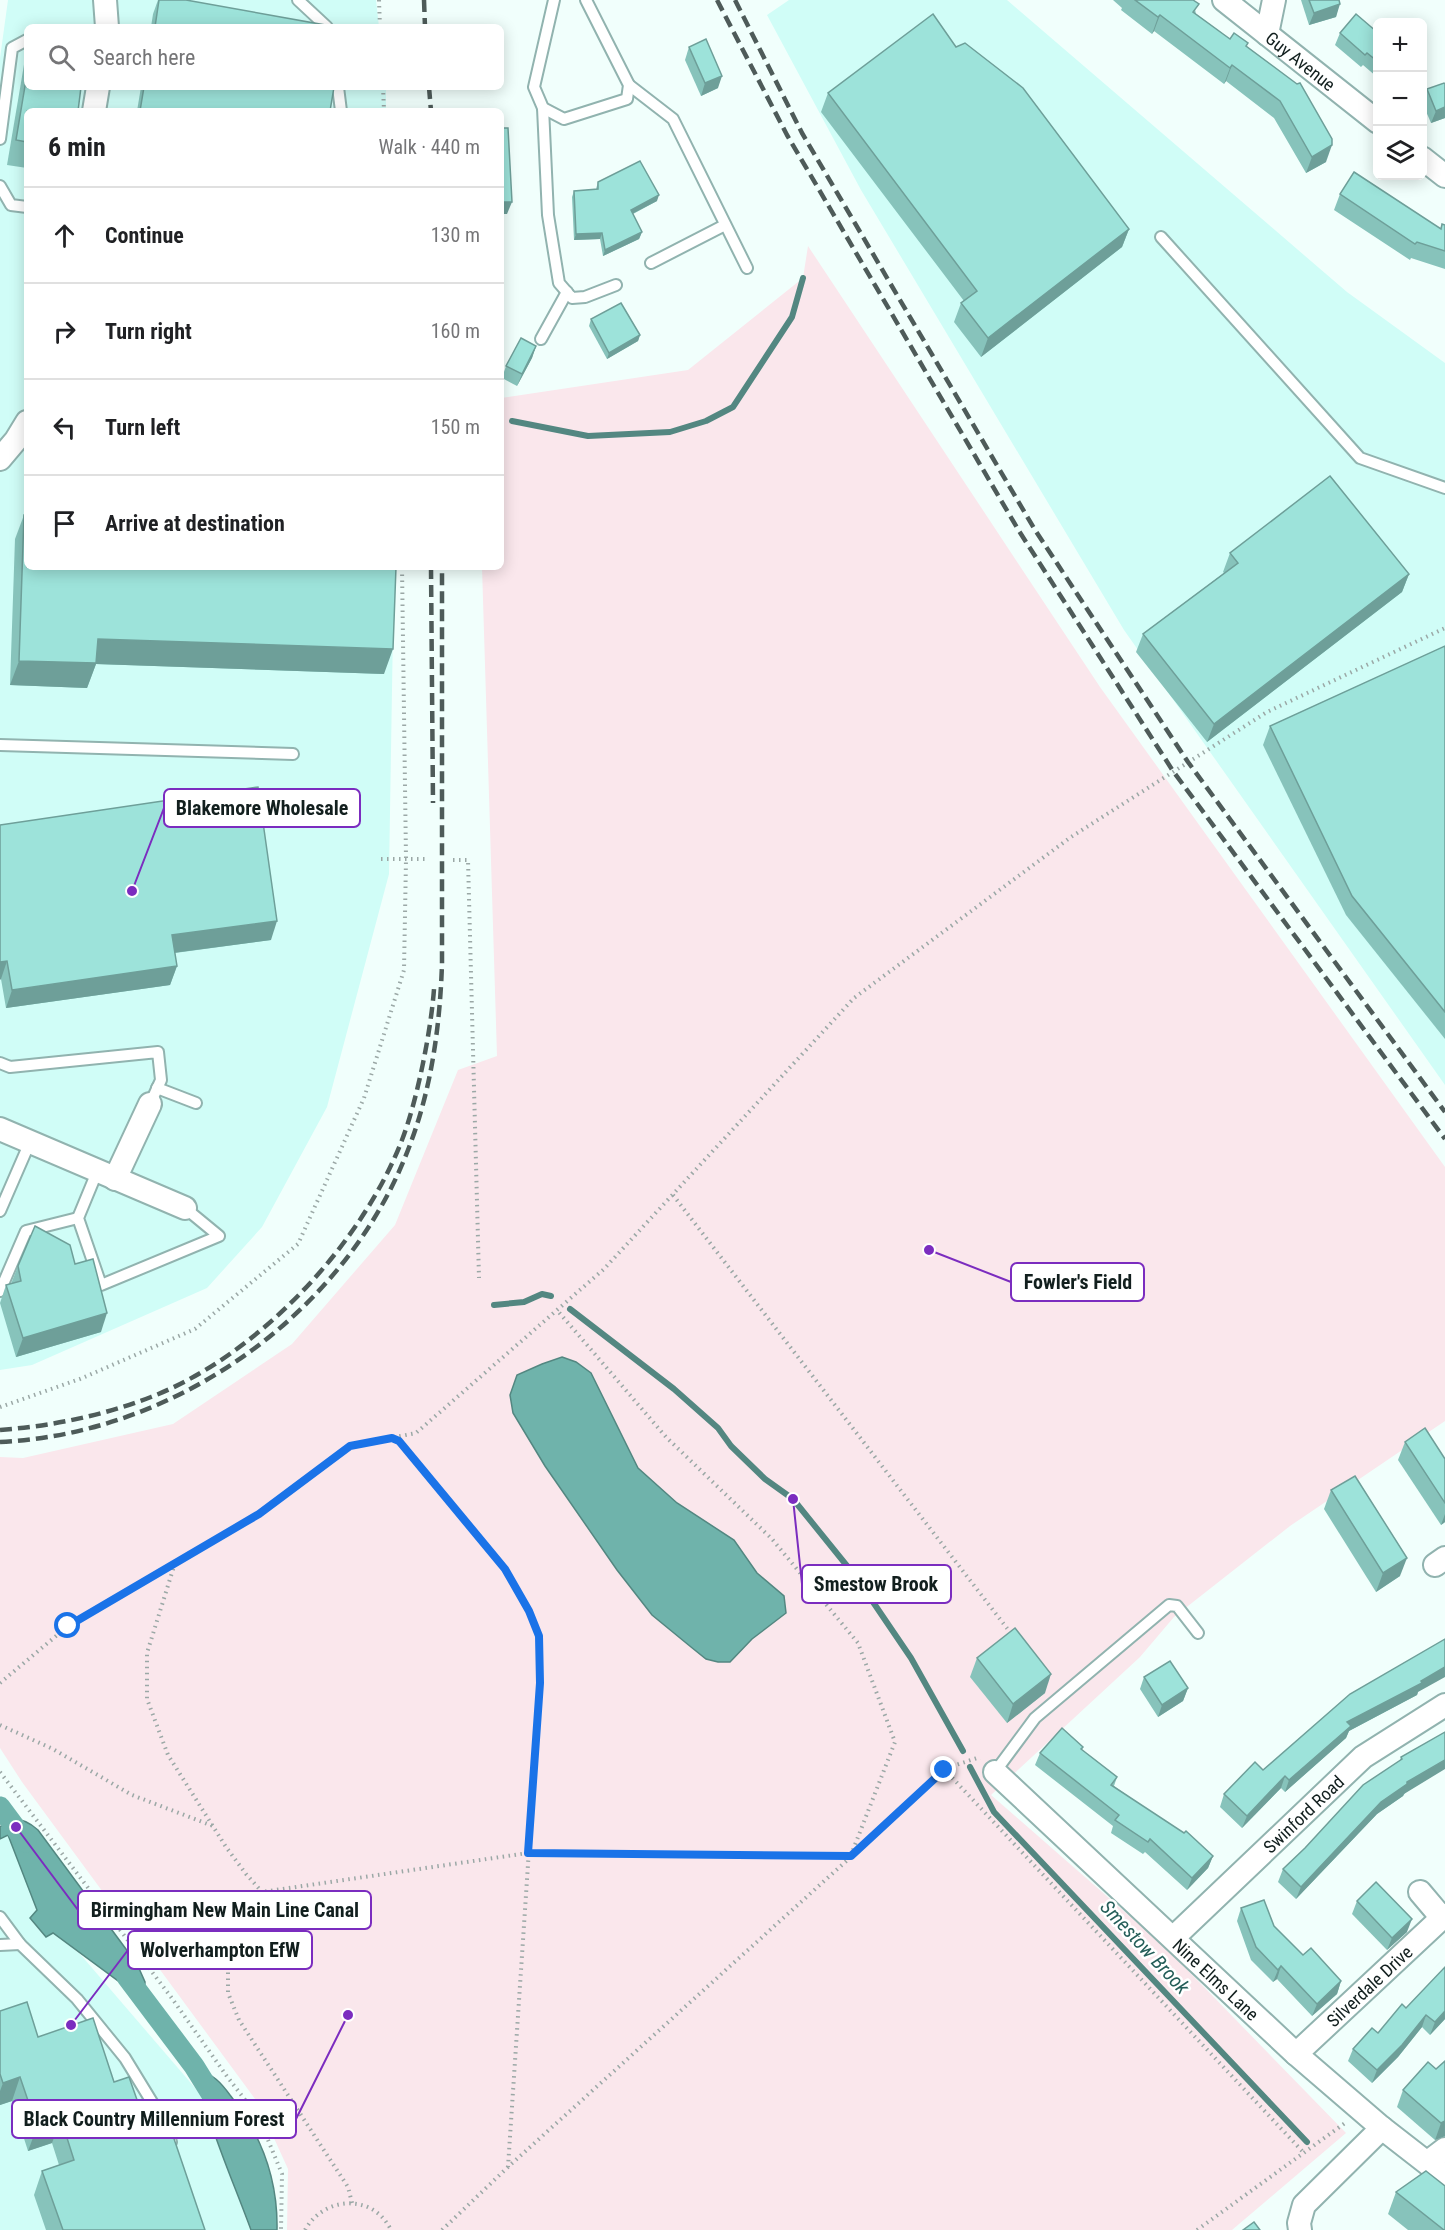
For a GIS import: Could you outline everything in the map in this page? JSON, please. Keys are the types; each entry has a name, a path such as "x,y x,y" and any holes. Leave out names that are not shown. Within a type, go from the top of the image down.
{"street":[{"path":"105,0 107,24"},
{"name":"Guy Avenue","path":"1224,0 1373,119"},
{"path":"1267,34 1274,0"},
{"path":"94,108 98,90"},
{"path":"1427,162 1445,176"},
{"path":"0,459 24,427"},
{"path":"106,1175 154,1096"},
{"path":"0,1129 185,1208"},
{"name":"Swinford Road","path":"1173,1938 1363,1757 1445,1705"},
{"name":"Nine Elms Lane","path":"995,1772 1296,2054 1382,2128 1439,2163"},
{"name":"Silverdale Drive","path":"1296,2054 1443,1916 1420,1892"},
{"path":"1300,2230 1299,2223 1304,2205 1382,2128"}],"lane":[{"path":"298,0 324,24"},
{"path":"554,0 534,87 543,108 548,215 559,283 572,297 585,297 616,285"},
{"path":"586,0 630,85 673,119 747,268"},
{"path":"0,139 12,48 24,42"},
{"path":"543,108 564,119 627,99 630,85"},
{"path":"339,90 341,108"},
{"path":"0,186 11,205 24,207"},
{"path":"651,263 726,225"},
{"path":"1161,237 1360,459 1445,488"},
{"path":"541,339 567,292"},
{"path":"0,745 293,754"},
{"path":"0,1063 10,1067 158,1052 161,1080 154,1096 196,1103"},
{"path":"0,1212 30,1142"},
{"path":"0,1291 26,1231 78,1218 106,1175"},
{"path":"78,1218 100,1285 219,1236 185,1208"},
{"path":"995,1772 1035,1718 1170,1605 1177,1606 1198,1633"},
{"path":"0,1917 20,1944 77,1999 126,2058 158,2112 174,2149"},
{"path":"0,1945 20,1944"}],"path":[{"path":"379,0 380,24"},
{"path":"383,90 384,108"},
{"path":"0,1407 80,1379 195,1329 298,1244 364,1098 404,970 406,859 402,570"},
{"path":"0,1683 68,1626 259,1514 350,1446 416,1433 604,1269 854,998 1061,844 1267,712 1445,628"},
{"path":"381,860 429,859"},
{"path":"453,860 468,860 479,1278"},
{"path":"673,1195 1017,1640"},
{"path":"557,1310 666,1437 772,1539 858,1643 895,1742 851,1856"},
{"path":"392,1438 399,1441 505,1569 529,1611 539,1636 540,1683 508,2167"},
{"path":"176,1563 147,1653 147,1699 168,1755 246,1874 262,1892"},
{"path":"0,1725 53,1749 132,1795 214,1826"},
{"path":"442,2230 508,2167 944,1770 978,1758 995,1772"},
{"path":"944,1770 1304,2153"},
{"path":"0,1772 164,1988 259,2118 282,2174 281,2230"},
{"path":"352,2203 348,2187 239,2020 228,1993 228,1952 236,1905 262,1892 528,1853 851,1856"},
{"path":"1197,2230 1362,2110"},
{"path":"305,2230 314,2217 325,2208 352,2203 366,2206 378,2213 391,2230"}],"shaded area":[{"path":"8,0 376,0 379,24 24,24 24,90 386,90 386,108 24,108 24,570 394,570 389,874 327,1107 262,1227 207,1288 32,1365 0,1370 0,58"},
{"path":"789,0 1007,0 1347,292 1445,363 1445,1085 1124,630 861,190 767,15"},
{"path":"808,246 1100,687 1445,1167 1445,1421 1290,1526 1174,1617 1140,1657 991,1795 1165,1947 1346,2133 1232,2230 287,2230 288,2169 258,2103 22,1782 0,1748 0,1457 23,1458 173,1424 292,1344 395,1225 458,1070 497,1056 482,570 504,570 504,398 688,370 803,278"},
{"path":"562,1357 576,1362 591,1373 638,1468 677,1503 734,1540 757,1573 784,1596 786,1613 752,1639 730,1662 706,1659 652,1615 617,1570 545,1466 513,1413 510,1395 517,1375"},
{"path":"10,1819 25,1822 38,1830 137,1964 145,1982 144,2000 53,1933 46,1937 30,1918 37,1910 8,1835 0,1839 0,1827"},
{"path":"8,1834 37,1910 30,1919 45,1937 53,1933 80,1954 202,2096 250,2230 0,2230 0,1839"},
{"path":"197,2071 212,2076 224,2087 251,2126 266,2158 271,2176 277,2211 277,2230 251,2230 214,2132"}],"building":[{"path":"159,0 186,0 319,24 155,24"},
{"path":"1135,0 1193,0 1199,4 1193,12 1230,39 1234,33 1248,43 1246,46 1297,84 1300,83 1332,139 1332,145 1312,157 1280,101 1232,65 1230,68 1160,15 1158,17"},
{"path":"1309,0 1339,0 1340,4 1314,13"},
{"path":"933,14 956,47 965,43 1023,88 1129,229 988,338 961,303 977,291 828,93"},
{"path":"1356,14 1373,29 1373,58 1367,53 1365,55 1340,33"},
{"path":"706,39 722,76 705,83 689,47"},
{"path":"1445,84 1445,107 1436,111 1427,89"},
{"path":"24,90 81,90 78,108 24,108 24,141 16,140"},
{"path":"144,90 334,90 330,108 140,108"},
{"path":"504,128 508,128 512,202 504,202"},
{"path":"640,161 659,195 631,210 642,232 605,250 602,233 576,234 574,191 598,189 598,182"},
{"path":"1354,172 1441,229 1442,224 1445,225 1445,251 1417,242 1415,244 1340,194"},
{"path":"621,303 640,335 609,353 591,319"},
{"path":"521,338 536,346 522,374 506,366"},
{"path":"1330,476 1409,574 1214,724 1143,634 1238,563 1230,553"},
{"path":"24,515 24,570 396,570 393,649 98,639 96,663 19,661"},
{"path":"1445,646 1445,1012 1352,896 1270,726"},
{"path":"258,787 277,921 172,935 177,966 12,990 7,961 0,962 0,825"},
{"path":"35,1226 70,1245 75,1264 93,1259 107,1313 23,1338 6,1285 21,1281 18,1266"},
{"path":"1425,1428 1445,1459 1445,1503 1405,1442"},
{"path":"1355,1476 1407,1558 1383,1573 1331,1490"},
{"path":"1015,1628 1051,1674 1013,1704 977,1658"},
{"path":"1445,1639 1445,1667 1421,1681 1422,1683 1347,1722 1351,1726 1289,1780 1285,1776 1247,1816 1224,1794 1255,1762 1263,1770 1350,1694"},
{"path":"1170,1661 1188,1688 1162,1705 1144,1677"},
{"path":"1062,1728 1083,1747 1081,1749 1117,1777 1111,1785 1184,1833 1186,1831 1213,1856 1192,1878 1150,1839 1148,1842 1115,1820 1119,1815 1040,1753"},
{"path":"1445,1732 1445,1760 1407,1782 1381,1802 1301,1887 1283,1869 1363,1785 1402,1759 1401,1757"},
{"path":"1376,1882 1412,1919 1392,1938 1357,1901"},
{"path":"1264,1900 1274,1926 1303,1955 1311,1948 1341,1981 1317,2004 1281,1966 1278,1970 1256,1947 1241,1908"},
{"path":"1445,1967 1445,2011 1435,2022 1426,2015 1402,2045 1377,2070 1353,2049 1372,2028 1378,2033 1402,2004 1406,2008"},
{"path":"27,2002 38,2037 93,2018 114,2082 129,2077 149,2134 170,2127 205,2230 63,2230 42,2171 74,2160 61,2119 37,2127 20,2077 3,2083 0,2074 0,2011"},
{"path":"1445,2061 1445,2121 1441,2123 1403,2090 1428,2062 1436,2069"},
{"path":"1426,2171 1445,2186 1445,2230 1396,2192"},
{"path":"1254,2222 1260,2230 1243,2230"}],"waterway":[{"path":"512,421 588,436 670,432 706,421 733,407 792,317 803,278"},
{"name":"Smestow Brook","path":"494,1305 524,1302 542,1294 551,1296"},
{"name":"Smestow Brook","path":"570,1309 674,1389 718,1428 731,1446 765,1479 793,1499 856,1577 911,1658 963,1751"},
{"name":"Smestow Brook","path":"970,1767 994,1812 1307,2142"},
{"path":"0,1807 26,1842"},
{"path":"127,1977 194,2066 212,2095"}],"railway":[{"path":"424,0 425,24"},
{"path":"717,0 787,135 1019,531 1173,771 1445,1139"},
{"path":"735,0 802,133 1035,530 1188,762 1445,1112"},
{"path":"429,90 431,108"},
{"path":"431,570 433,803"},
{"path":"0,1442 66,1434 130,1416 192,1388 249,1352 301,1309 346,1259 383,1203 411,1142 418,1120 430,1076 439,1009 442,964 442,570"},
{"path":"0,1430 38,1426 114,1410 191,1379 266,1326 301,1293 333,1257 360,1219 384,1180 402,1140 422,1066 434,989"}],"place":[{"name":"Blakemore Wholesale","path":"132,891"},
{"name":"Fowler's Field","path":"929,1250"},
{"name":"Smestow Brook","path":"793,1499"},
{"name":"Birmingham New Main Line Canal","path":"16,1827"},
{"name":"Black Country Millennium Forest","path":"348,2015"},
{"name":"Wolverhampton EfW","path":"71,2025"}],"route":[{"path":"68,1626 259,1514 350,1446 392,1438 399,1441 505,1569 529,1611 539,1636 540,1683 528,1853 851,1856 944,1770"}]}
